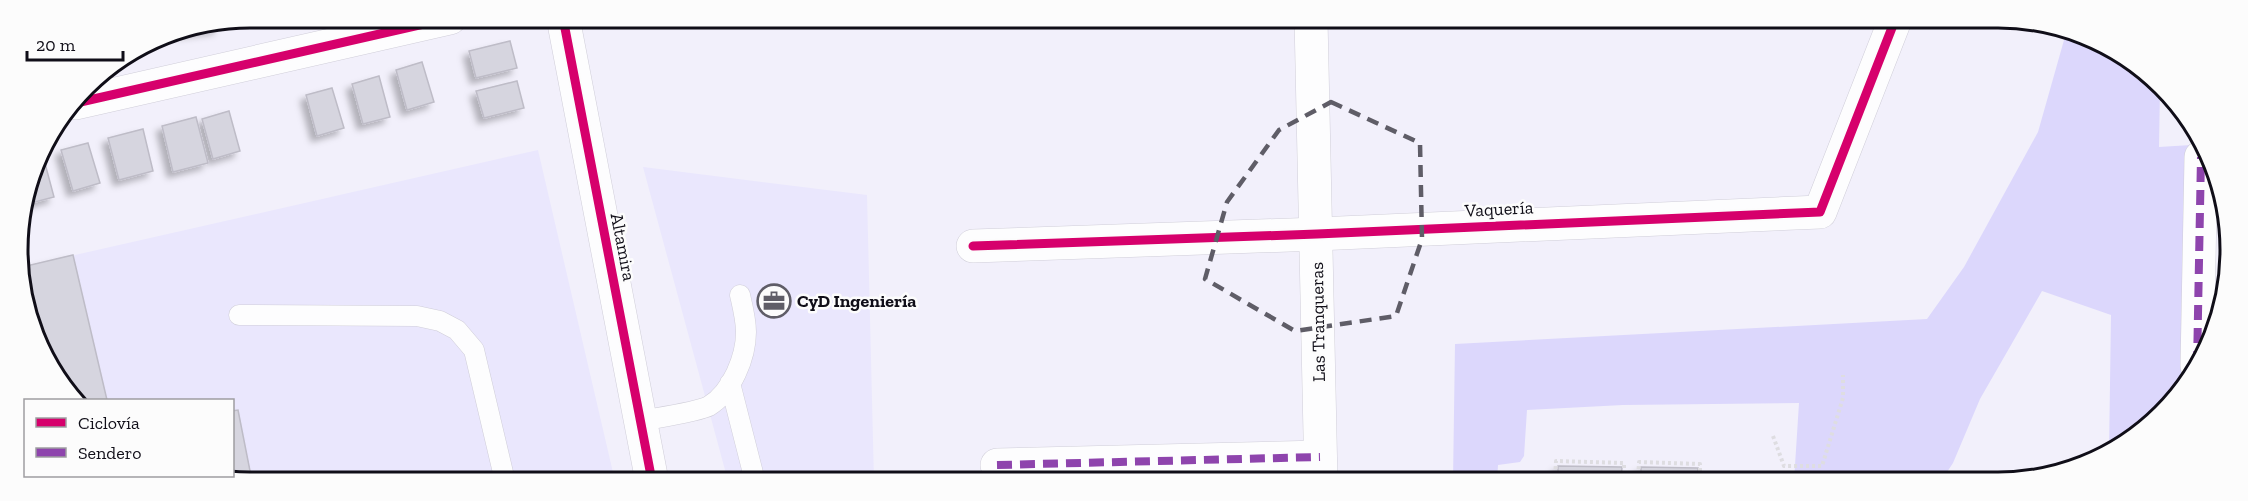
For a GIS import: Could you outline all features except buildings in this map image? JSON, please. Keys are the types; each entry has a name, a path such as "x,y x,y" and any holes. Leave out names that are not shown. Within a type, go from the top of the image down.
{"street":[{"path":"88,100 406,28"},
{"name":"Altamira","path":"565,28 650,472"},
{"name":"Las Tranqueras","path":"1311,28 1321,469"},
{"name":"Vaquería","path":"973,246 1317,234 1820,212 1892,28"},
{"path":"2197,348 2201,161"},
{"path":"997,465 1321,469"}],"lane":[{"path":"640,421 708,406 720,396 730,383 740,361 745,342 744,314 740,296"},
{"path":"239,315 417,316 440,321 457,330 474,350 503,472"},
{"path":"730,383 753,472"}],"path":[{"path":"1773,436 1784,466 1822,466 1842,398 1843,375"},
{"path":"1555,472 1556,461 1624,463 1624,472"},
{"path":"1638,472 1639,462 1700,464 1700,472"}],"highlighted area":[{"path":"1331,102 1420,143 1422,239 1396,316 1295,331 1205,279 1227,202 1279,130"}],"shaded area":[{"path":"2064,39 2096,51 2121,66 2133,74 2160,100 2159,147 2191,145 2186,368 2174,386 2144,417 2109,442 2111,315 2042,291 1980,399 1947,472 1795,472 1799,403 1623,405 1527,410 1524,456 1520,462 1498,465 1498,472 1453,472 1455,344 1927,319 1964,267 2038,132"},
{"path":"538,150 613,472 234,472 234,399 86,399 84,397 58,362 45,335 36,308 29,265"},
{"name":"CyD Ingeniería","path":"643,167 867,195 874,472 726,472"}],"marked path":[{"path":"2197,348 2201,161"},
{"path":"997,465 1320,457"}],"cycle path":[{"path":"88,100 406,28"},
{"path":"565,28 650,472"},
{"path":"973,246 1317,234 1820,212 1892,28"}],"place":[{"name":"CyD Ingeniería","path":"774,301"}]}
